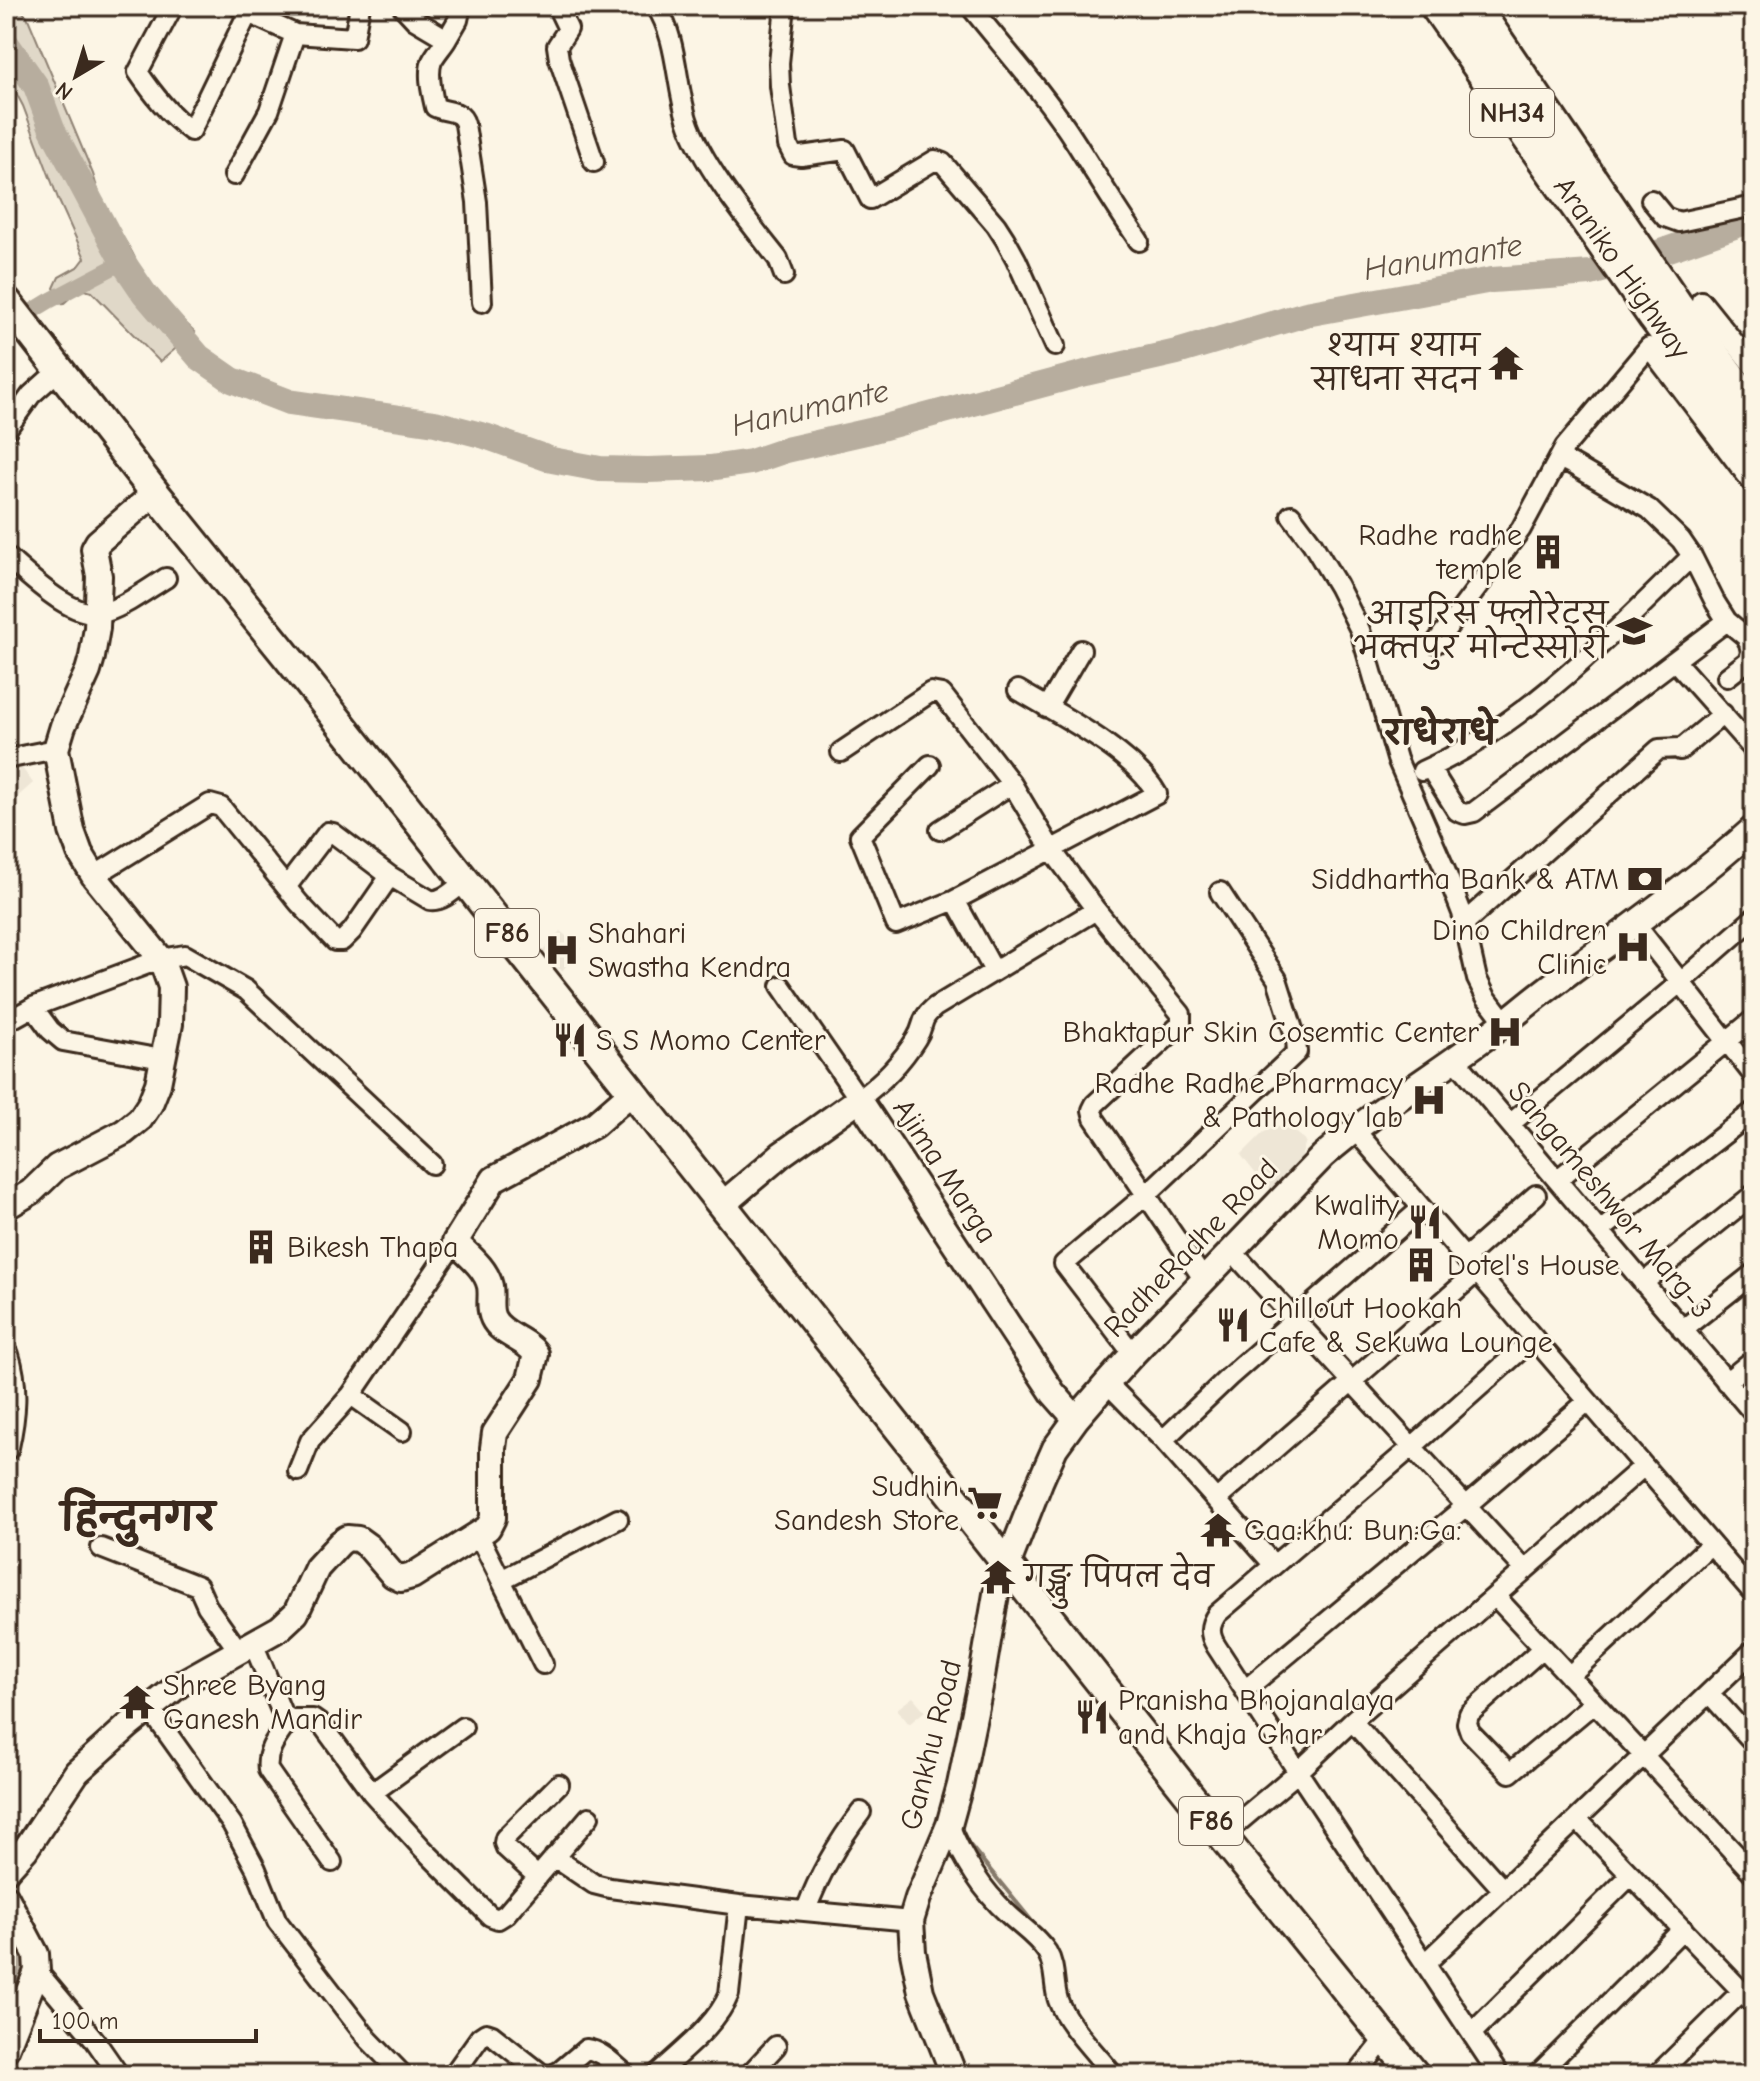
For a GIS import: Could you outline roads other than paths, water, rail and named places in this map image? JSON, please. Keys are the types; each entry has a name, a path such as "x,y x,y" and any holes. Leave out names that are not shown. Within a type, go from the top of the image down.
{"highway":[{"name":"Araniko Highway","path":"1437,6 1598,214 1677,307 1754,410"},
{"name":"Araniko Highway","path":"1473,6 1598,214"},
{"name":"Araniko Highway","path":"1677,307 1754,450"}],"main road":[{"name":"F86","path":"6,301 155,493 1415,2075"},
{"path":"6,1207 31,1192 57,1167 124,1132 140,1119 158,1084 170,1024 171,987 161,959 94,876 80,853 72,831 56,749 67,715 88,671 97,628 99,576 94,549 155,493"},
{"name":"RadheRadhe Road","path":"1008,1565 1047,1464 1076,1419 1133,1354 1323,1156 1390,1102 1455,1059 1636,925 1754,828"},
{"path":"6,1871 25,1850 77,1772 180,1684 280,1628 296,1613 317,1568 347,1538 358,1539 369,1547 393,1575 401,1579 412,1576 488,1528 493,1518 495,1433 530,1379 536,1354 530,1346 498,1325 491,1315 490,1285 486,1277 455,1242 494,1179 594,1125 633,1091"},
{"name":"Ajima Marga","path":"723,1204 782,1154 859,1099 1053,1393 1076,1419"},
{"path":"6,1355 13,1391 12,1422 6,1447"},
{"name":"Gankhu Road","path":"954,2075 921,1992 911,1921 949,1825 960,1785 996,1594 1008,1565"},
{"path":"6,1897 36,1954 37,1971 6,2049"}],"street":[{"path":"173,6 138,72 152,93 191,131 243,10 295,34 354,38 360,6"},
{"path":"402,6 415,20 447,39"},
{"path":"461,6 458,20 432,62 430,71 435,107 458,113 464,118 477,202 482,302"},
{"path":"557,6 568,29 557,46 559,59 594,162"},
{"path":"656,6 671,36 685,113 700,149 778,259 784,275"},
{"path":"785,6 779,63 780,86 788,145 793,155 845,150 870,199 935,160 943,163 1005,239 1055,346"},
{"path":"970,6 1076,144 1139,241"},
{"path":"234,175 269,111 295,34"},
{"path":"1651,200 1665,217 1679,222 1754,206"},
{"path":"1677,307 1754,367"},
{"path":"1436,643 1521,529 1565,447 1649,347 1754,485"},
{"path":"6,430 31,395 59,370"},
{"path":"1559,458 1649,509 1681,540 1727,621 1749,643 1749,660 1727,677"},
{"path":"1291,515 1338,586 1360,630 1397,759 1462,913 1477,979 1505,1022"},
{"path":"6,556 54,597 98,613 107,612 166,578"},
{"path":"1405,779 1491,735 1516,717 1627,619 1692,556"},
{"path":"1430,768 1457,811 1465,814 1474,812 1727,621"},
{"path":"1047,708 1081,650"},
{"path":"1675,661 1754,750"},
{"path":"930,765 860,836 896,924 955,900 1157,794 1124,757 1018,690"},
{"path":"841,752 931,692 942,694 1012,784 1051,849 1096,910 1181,1014 1181,1024 1092,1110 1094,1118 1204,1280"},
{"path":"1462,913 1468,920 1659,749 1680,750 1723,714"},
{"path":"6,759 56,749"},
{"path":"940,830 1012,784"},
{"path":"94,876 210,804 221,807 323,931 335,941 342,941 352,931 390,876"},
{"path":"287,886 328,832 430,900 442,899 465,881"},
{"path":"1133,1354 1064,1264 1146,1195 1297,1052 1296,1039 1277,979 1220,892"},
{"path":"955,900 994,971"},
{"path":"781,986 859,1099 882,1082 918,1037 924,1016 1096,910"},
{"path":"1510,1124 1754,918"},
{"path":"1636,925 1754,1076"},
{"path":"6,1022 33,1007 161,959 185,955 246,990 432,1164"},
{"path":"33,1007 50,1030 63,1041 162,1059"},
{"path":"1557,1180 1754,1019"},
{"name":"Sangameshwor Marg-3","path":"1455,1059 1754,1414"},
{"path":"1600,1231 1754,1111"},
{"path":"1354,1129 1754,1594"},
{"path":"1643,1283 1754,1194"},
{"path":"1216,1500 1352,1382 1471,1265 1536,1195"},
{"path":"1163,1440 1229,1377 1422,1208"},
{"path":"298,1471 310,1441 351,1395 455,1242"},
{"path":"1232,1251 1525,1570"},
{"path":"1682,1330 1754,1273"},
{"path":"1491,2072 1472,2033 1211,1638 1210,1629 1217,1614 1534,1338"},
{"path":"1726,1382 1754,1359"},
{"path":"1107,1383 1163,1440 1273,1564"},
{"path":"351,1395 402,1431"},
{"path":"1245,1690 1588,1401"},
{"path":"1222,1836 1644,1466"},
{"path":"501,1580 618,1519"},
{"path":"478,1534 543,1664"},
{"path":"1569,1676 1711,1544"},
{"path":"101,1548 198,1586 207,1606 246,1647 282,1713 290,1719 313,1719 323,1726 372,1793 490,1916 498,1919 506,1914 589,1817"},
{"path":"1495,1596 1644,1756 1746,1853 1754,1874"},
{"path":"1543,1648 1469,1714 1467,1723 1470,1732 1510,1773 1594,1703"},
{"path":"1426,1963 1754,1650"},
{"path":"1709,1693 1754,1743"},
{"path":"150,1709 232,1824 256,1869 277,1921 368,2039 403,2075"},
{"path":"290,1719 268,1752 268,1770 332,1862"},
{"path":"1352,1721 1503,1890"},
{"path":"372,1793 463,1727"},
{"path":"538,1877 506,1848 505,1838 559,1784"},
{"path":"806,1910 814,1888 861,1812"},
{"path":"1577,1819 1748,1997 1657,2075"},
{"path":"949,1825 959,1850 982,1884 1005,1912 1037,1938 1048,1954 1058,1998 1066,2016 1113,2075"},
{"path":"554,1857 594,1884 610,1888 739,1905 911,1921"},
{"path":"1472,2033 1631,1875"},
{"path":"656,2075 725,2005 729,1994 739,1905"},
{"path":"1537,2075 1683,1929"},
{"path":"37,1971 94,2039 119,2075"},
{"path":"453,2075 486,2033 542,2074 551,2075 560,2071 586,2049 604,2056 627,2075"},
{"path":"1356,2075 1386,2037"},
{"path":"749,2075 776,2046"}],"waterway":[{"name":"Hanumante","path":"6,43 36,86 52,129 123,262 144,293 199,357 232,380 289,402 435,423 485,436 552,460 600,469 710,468 751,462 786,450 1177,352 1306,314 1492,280 1591,273 1638,260 1754,219"},
{"path":"6,327 123,262"},
{"path":"1005,1608 1010,1590"},
{"path":"965,1839 1040,1931"},
{"path":"6,1921 24,1961 20,1988"},
{"path":"1072,2008 1087,2031"}],"place":[{"name":"श्याम श्याम साधना सदन","path":"1506,363"},
{"name":"Radhe radhe temple","path":"1548,552"},
{"name":"आइरिस फ्लोरेट्स भक्तपुर मोन्टेस्सोरी","path":"1634,631"},
{"name":"Siddhartha Bank & ATM","path":"1645,879"},
{"name":"Dino Children Clinic","path":"1633,947"},
{"name":"Shahari Swastha Kendra","path":"562,950"},
{"name":"Bhaktapur Skin Cosemtic Center","path":"1505,1032"},
{"name":"S S Momo Center","path":"570,1040"},
{"name":"Radhe Radhe Pharmacy & Pathology lab","path":"1429,1100"},
{"name":"Kwality Momo","path":"1425,1222"},
{"name":"Bikesh Thapa","path":"261,1247"},
{"name":"Dotel's House","path":"1421,1265"},
{"name":"Chillout Hookah Cafe & Sekuwa Lounge","path":"1233,1325"},
{"name":"Sudhin Sandesh Store","path":"985,1503"},
{"name":"Gaa:khu: Bun:Ga:","path":"1218,1530"},
{"name":"गङ्खु पिपल देव","path":"998,1577"},
{"name":"Shree Byang Ganesh Mandir","path":"137,1702"},
{"name":"Pranisha Bhojanalaya and Khaja Ghar","path":"1092,1717"}],"district":[{"name":"राधेराधे","path":"1440,733"},
{"name":"हिन्दुनगर","path":"138,1518"}]}
